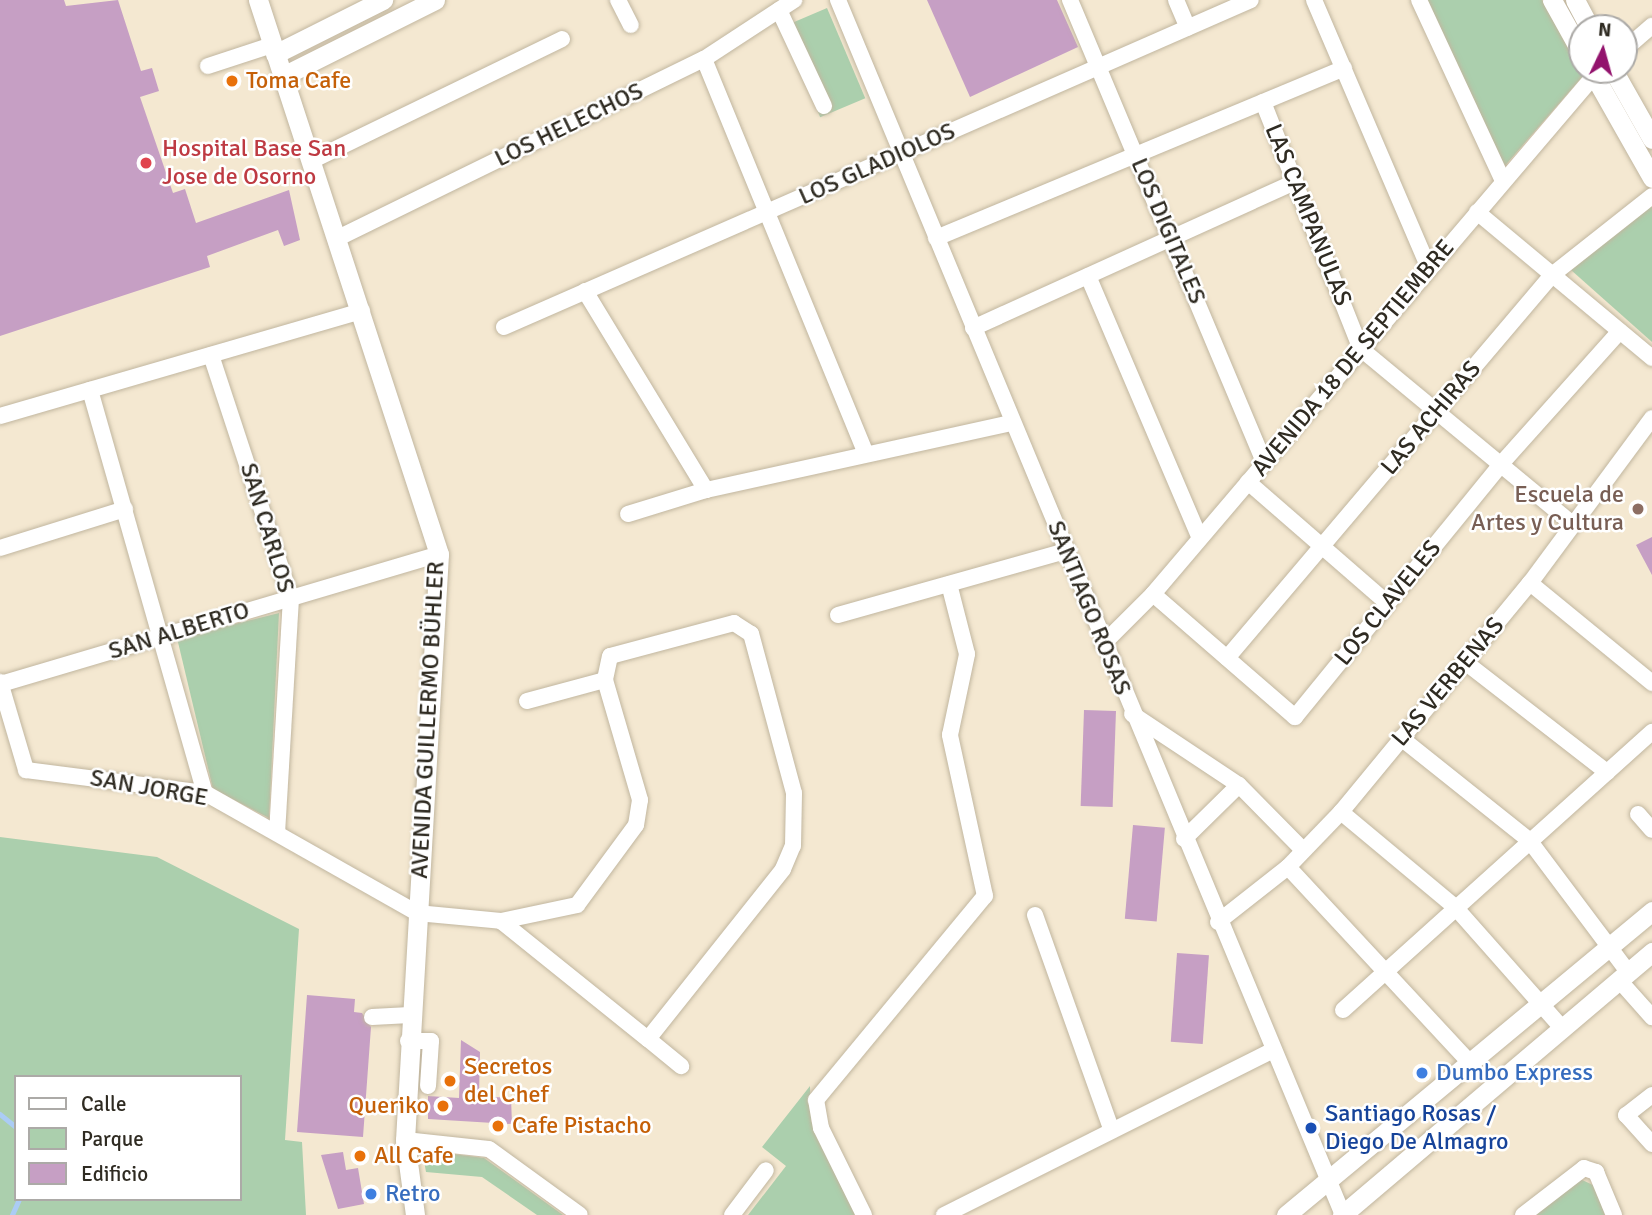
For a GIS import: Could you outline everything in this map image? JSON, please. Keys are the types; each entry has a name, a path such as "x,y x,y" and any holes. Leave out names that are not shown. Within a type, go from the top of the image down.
{"main road":[{"name":"AVENIDA GUILLERMO BÜHLER","path":"258,0 362,311 439,554 408,1041 405,1140 415,1215"},
{"path":"274,50 383,0"},
{"path":"283,76 408,6 435,0"},
{"path":"1552,0 1568,29"},
{"path":"1601,84 1652,178"},
{"path":"1621,84 1652,139"},
{"path":"1286,1215 1330,1184 1652,911"},
{"path":"1342,1215 1652,952"}],"street":[{"path":"618,0 631,25"},
{"name":"LOS HELECHOS","path":"338,238 704,59 794,0"},
{"name":"SANTIAGO ROSAS","path":"838,0 1218,922 1342,1215"},
{"name":"LOS DIGITALES","path":"1070,0 1264,463"},
{"path":"1176,0 1188,28"},
{"name":"LOS GLADIOLOS","path":"503,327 1251,0"},
{"path":"1314,0 1429,268"},
{"path":"1419,0 1503,181"},
{"path":"779,10 824,106"},
{"path":"1638,38 1652,26"},
{"path":"311,161 562,39"},
{"path":"208,66 274,50"},
{"path":"704,59 866,454"},
{"path":"936,238 1344,68"},
{"name":"AVENIDA 18 DE SEPTIEMBRE","path":"1103,644 1153,594 1583,84"},
{"name":"LAS CAMPANULAS","path":"1263,102 1361,349 1570,522"},
{"path":"973,328 1295,182"},
{"name":"LAS ACHIRAS","path":"1227,658 1552,275 1652,196"},
{"path":"1477,212 1652,358"},
{"path":"1088,276 1200,538"},
{"path":"586,292 706,490"},
{"path":"0,416 362,311"},
{"name":"LOS CLAVELES","path":"1227,658 1295,717 1501,464 1620,331"},
{"name":"SAN CARLOS","path":"211,355 291,598 276,832"},
{"path":"90,390 164,636 205,793"},
{"name":"LAS VERBENAS","path":"1218,922 1288,867 1341,812 1530,583 1570,522 1652,418"},
{"path":"628,514 706,490 1012,423"},
{"path":"1248,482 1387,603"},
{"path":"0,548 125,509"},
{"path":"838,615 1065,551"},
{"name":"SAN ALBERTO","path":"0,683 439,554"},
{"path":"1530,583 1652,683"},
{"path":"864,1215 821,1128 816,1100 985,896 950,735 967,654 949,584"},
{"path":"1153,594 1227,658"},
{"path":"417,913 501,921 577,905 636,825 640,800 606,680 610,656 734,623 751,634 796,806 793,846 783,869 648,1038"},
{"path":"1465,662 1607,772"},
{"path":"527,701 606,680"},
{"name":"SAN JORGE","path":"0,683 26,770 205,793 417,913"},
{"path":"1132,714 1239,785 1303,850"},
{"path":"1343,1010 1455,906 1652,732"},
{"path":"1401,738 1529,840 1610,947 1624,976 1652,1017"},
{"path":"1184,839 1239,785"},
{"path":"1341,812 1455,906 1562,1028"},
{"path":"1638,814 1652,830"},
{"path":"1288,867 1381,973 1471,1065"},
{"path":"1035,915 1111,1129"},
{"path":"501,921 681,1066"},
{"path":"372,1017 410,1015"},
{"path":"408,1041 431,1041 428,1086"},
{"path":"944,1215 1273,1050"},
{"path":"1652,1095 1626,1115 1652,1144"},
{"path":"405,1140 489,1149 562,1210 580,1215"},
{"path":"1523,1215 1573,1172 1589,1168 1614,1215"},
{"path":"733,1215 766,1170"}],"green space":[{"path":"1424,0 1542,0 1568,48 1568,84 1576,84 1503,168"},
{"path":"827,8 865,98 820,117 782,27"},
{"path":"1652,203 1652,342 1571,270"},
{"path":"279,613 269,818 213,789 177,638"},
{"path":"0,837 157,857 299,929 285,1140 302,1142 306,1215 0,1215"},
{"path":"810,1086 811,1121 856,1215 748,1215 786,1166 762,1147"},
{"path":"422,1150 484,1158 563,1215 537,1215 482,1177 426,1172"},
{"path":"1578,1178 1595,1186 1605,1215 1533,1215"}],"building":[{"name":"Hospital Base San Jose de Osorno","path":"0,0 64,0 66,6 118,0 141,71 152,68 159,91 140,97 173,193 185,189 196,223 289,190 300,240 284,246 278,230 207,256 210,267 0,336"},
{"path":"927,0 1057,0 1078,47 970,97"},
{"path":"1652,537 1652,575 1636,545"},
{"path":"1084,710 1116,711 1113,807 1081,806"},
{"path":"1133,825 1165,828 1157,921 1125,919"},
{"path":"1177,953 1209,955 1203,1044 1171,1042"},
{"path":"307,995 355,999 354,1012 362,1013 371,1027 363,1137 297,1132"},
{"path":"461,1040 480,1052 479,1096 511,1098 512,1124 428,1119 428,1096 459,1098"},
{"path":"343,1152 346,1170 358,1168 364,1204 338,1209 321,1155"}],"waterway":[{"path":"0,1114 14,1125"},
{"path":"12,1215 18,1201"}],"place":[{"name":"Toma Cafe","path":"232,81"},
{"name":"Hospital Base San Jose de Osorno","path":"146,163"},
{"name":"Escuela de Artes y Cultura","path":"1638,509"},
{"name":"Dumbo Express","path":"1422,1073"},
{"name":"Secretos del Chef","path":"450,1081"},
{"name":"Queriko","path":"443,1106"},
{"name":"Cafe Pistacho","path":"498,1126"},
{"name":"Santiago Rosas / Diego De Almagro","path":"1311,1128"},
{"name":"All Cafe","path":"360,1156"},
{"name":"Retro","path":"371,1194"}]}
